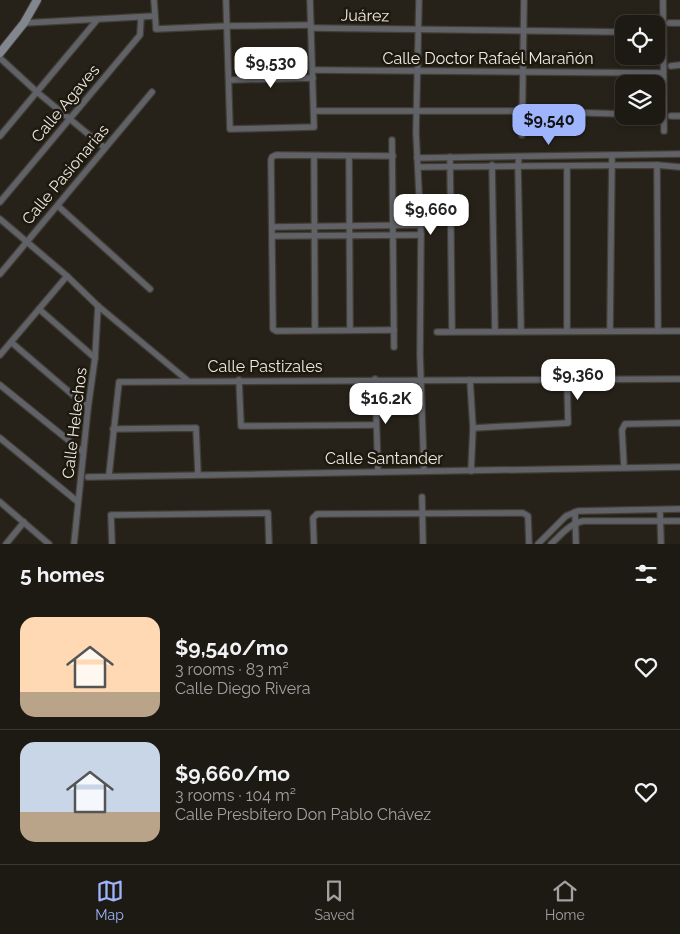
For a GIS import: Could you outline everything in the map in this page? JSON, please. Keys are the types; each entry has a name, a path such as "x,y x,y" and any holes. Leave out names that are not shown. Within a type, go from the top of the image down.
{"street":[{"path":"24,23 156,16 154,0"},
{"path":"226,0 230,129 314,128 310,0"},
{"path":"419,0 416,111 419,167 421,380 424,471"},
{"path":"522,135 524,0"},
{"path":"661,15 663,0"},
{"path":"0,54 24,23 36,1"},
{"name":"Juárez","path":"156,16 156,29 227,26 615,32"},
{"name":"Calle Agaves","path":"0,202 140,35 141,18"},
{"path":"0,136 97,20"},
{"path":"669,23 680,23"},
{"path":"0,58 37,92 105,148"},
{"path":"662,65 663,73"},
{"path":"670,66 680,65"},
{"name":"Calle Doctor Rafaél Marañón","path":"313,70 663,73"},
{"path":"229,80 313,78"},
{"name":"Calle Pasionarias","path":"0,274 152,92"},
{"path":"314,111 522,111 615,114"},
{"path":"671,116 680,116"},
{"path":"664,125 664,131"},
{"path":"392,140 394,347"},
{"path":"418,158 680,154"},
{"path":"610,331 612,155"},
{"path":"314,156 315,330"},
{"path":"349,156 350,330"},
{"path":"393,156 272,157 271,160 273,329 276,331 394,330"},
{"path":"450,157 452,331"},
{"path":"519,157 521,331"},
{"path":"419,167 492,165 657,165 680,167"},
{"path":"492,165 495,331"},
{"path":"657,165 658,331"},
{"path":"567,166 567,331"},
{"path":"58,206 150,289"},
{"name":"Calle Pastizales","path":"0,219 67,276 98,306 187,380 680,378"},
{"path":"272,227 420,225"},
{"path":"272,236 420,235"},
{"path":"0,355 67,276"},
{"name":"Calle Helechos","path":"74,544 95,358 98,306"},
{"path":"39,309 95,358"},
{"path":"437,332 680,331"},
{"path":"11,342 88,408"},
{"path":"375,379 378,471"},
{"path":"473,428 568,423 567,379"},
{"path":"109,475 119,382 187,380"},
{"path":"239,380 240,426 376,425"},
{"path":"470,380 473,428 471,471"},
{"path":"0,385 83,452"},
{"path":"624,467 622,430 625,424 680,422"},
{"path":"113,429 196,428 198,474"},
{"path":"0,438 78,502"},
{"name":"Calle Santander","path":"88,476 680,467"},
{"path":"422,497 423,544"},
{"path":"0,502 49,544"},
{"path":"538,544 566,516 575,512 585,510 680,510"},
{"path":"660,510 661,544"},
{"path":"575,512 576,544"},
{"path":"112,544 111,515 268,513 269,544"},
{"path":"314,544 313,518 317,514 523,513 528,516 529,544"},
{"path":"551,544 576,523 583,521 680,521"},
{"path":"6,544 24,522"}]}
